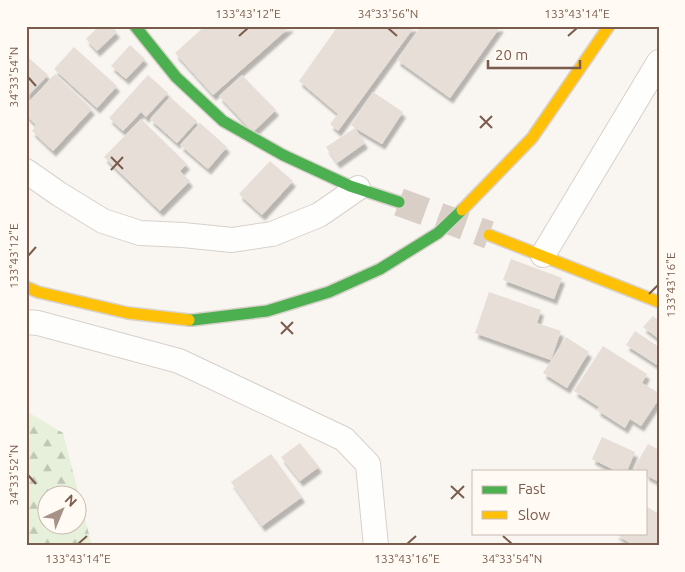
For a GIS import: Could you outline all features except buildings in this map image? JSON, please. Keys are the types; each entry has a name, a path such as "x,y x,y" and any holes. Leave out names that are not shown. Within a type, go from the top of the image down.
{"street":[{"path":"136,26 176,77 223,121 283,155 358,188 399,202"},
{"path":"26,287 38,292 128,313 193,320 267,311 329,292 380,269 438,233 532,138 609,26"},
{"path":"543,255 659,62"},
{"path":"26,171 103,221 140,233 232,240 272,234 319,215 358,188"},
{"path":"489,234 659,302"},
{"path":"26,322 38,323 179,361 344,438 368,464 376,546"}],"green space":[{"path":"26,411 63,433 76,484 38,484 38,534 88,534 88,530 92,546 26,546"}],"tunnel":[{"path":"399,202 489,235"}],"traffic: fast":[{"path":"135,26 176,77 223,121 283,155 350,186 399,202"},
{"path":"189,320 267,311 329,292 380,269 438,233 462,210"}],"traffic: slow":[{"path":"462,210 532,138 609,26"},
{"path":"489,235 659,302"},
{"path":"26,287 38,292 128,313 189,320"}]}
